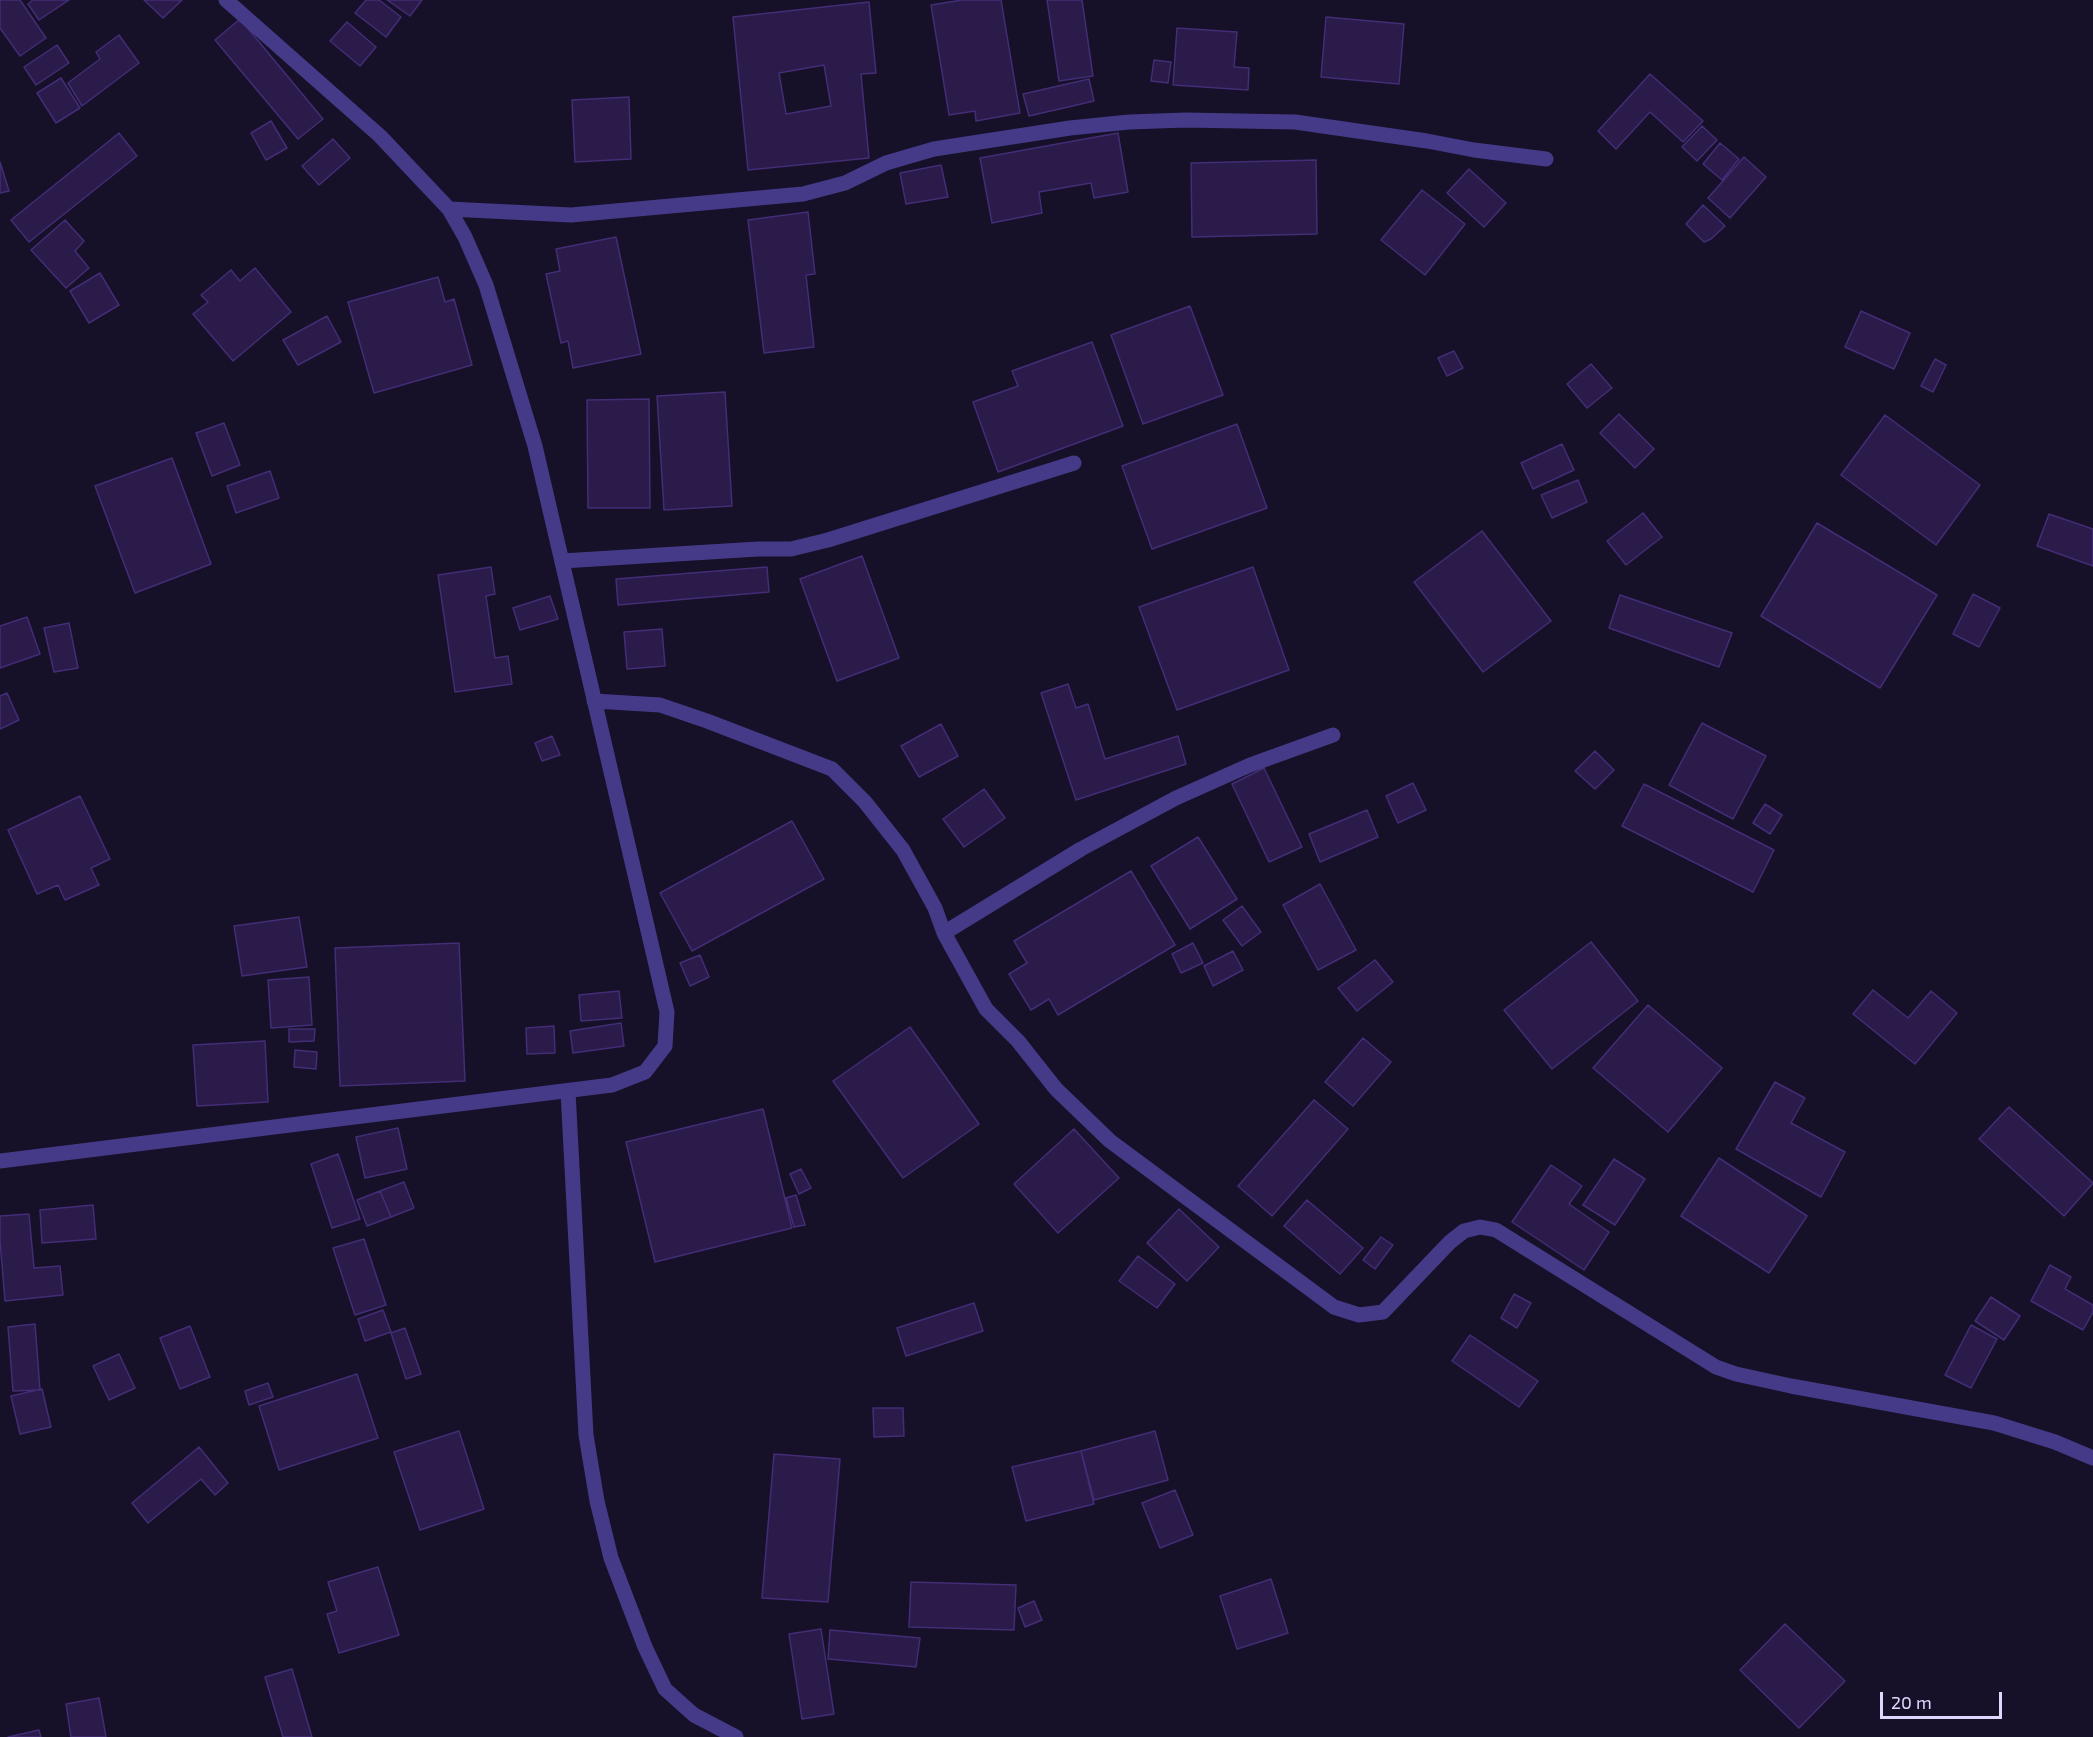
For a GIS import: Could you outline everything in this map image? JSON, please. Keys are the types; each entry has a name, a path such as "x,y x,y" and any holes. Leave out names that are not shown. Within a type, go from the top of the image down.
{"street":[{"path":"0,1161 612,1085 645,1072 665,1046 667,1011 535,446 486,285 465,237 449,209 380,136 226,0"},
{"path":"449,209 571,215 803,194 845,183 886,163 934,149 1070,128 1129,122 1186,120 1295,122 1546,159"},
{"path":"562,561 791,549 828,540 1074,463"},
{"path":"594,701 660,705 832,769 865,802 903,850 935,908 944,933 986,1009 1018,1041 1056,1089 1110,1141 1334,1307 1359,1315 1383,1312 1450,1242 1464,1231 1480,1227 1496,1230 1716,1367 1736,1374 1791,1386 1994,1423 2093,1458"},
{"path":"944,933 1081,849 1176,798 1250,765 1333,735"},
{"path":"568,1091 586,1436 597,1501 611,1558 645,1647 665,1689 694,1714 736,1737"}],"building":[{"path":"0,0 20,0 46,38 20,56 0,28"},
{"path":"33,0 69,0 39,20 28,4"},
{"path":"144,0 182,0 163,18"},
{"path":"366,0 379,0 401,17 386,37 355,13"},
{"path":"387,0 422,0 410,16"},
{"path":"962,0 1001,0 1020,113 976,121 975,111 949,115 931,5"},
{"path":"1047,0 1082,0 1093,76 1059,81"},
{"path":"869,2 876,73 861,74 869,158 748,170 733,17","holes":["824,65 831,106 786,114 779,73"]},
{"path":"1326,17 1404,24 1399,84 1321,77"},
{"path":"240,19 323,119 298,139 215,40"},
{"path":"347,22 376,47 360,66 330,41"},
{"path":"1177,28 1237,32 1234,67 1249,68 1248,90 1173,85"},
{"path":"119,35 139,63 82,106 68,83 100,59 96,52"},
{"path":"57,45 69,63 36,85 24,67"},
{"path":"1154,60 1171,62 1168,83 1151,81"},
{"path":"1650,74 1703,121 1683,142 1650,112 1616,149 1598,131"},
{"path":"61,78 80,108 56,123 37,93"},
{"path":"1089,79 1094,101 1029,116 1023,94"},
{"path":"629,97 631,159 575,162 572,100"},
{"path":"271,121 287,148 266,160 251,133"},
{"path":"1702,126 1717,140 1697,161 1682,147"},
{"path":"119,133 137,156 29,242 11,220"},
{"path":"1118,133 1128,192 1094,198 1091,183 1039,192 1042,213 992,223 980,158"},
{"path":"333,139 350,158 319,185 302,166"},
{"path":"1720,143 1739,159 1722,180 1703,164"},
{"path":"1744,157 1766,177 1730,218 1708,198"},
{"path":"1316,160 1317,234 1192,237 1191,163"},
{"path":"0,162 9,191 0,193"},
{"path":"941,165 948,197 906,204 900,173"},
{"path":"1469,169 1506,203 1484,227 1447,193"},
{"path":"1422,190 1465,224 1425,275 1381,240"},
{"path":"1703,205 1725,226 1711,239 1704,242 1686,224"},
{"path":"808,212 815,274 806,275 814,347 764,353 748,220"},
{"path":"65,220 84,241 75,251 89,268 66,288 31,250"},
{"path":"616,237 641,354 573,368 568,341 561,343 546,274 560,271 556,249"},
{"path":"255,268 291,312 233,361 193,314 208,302 201,295 231,270 240,281"},
{"path":"100,273 119,305 89,323 70,291"},
{"path":"438,277 445,302 454,299 472,365 374,393 348,302"},
{"path":"1190,306 1223,395 1143,424 1111,335"},
{"path":"1861,311 1910,333 1894,369 1845,347"},
{"path":"327,316 341,342 298,365 283,340"},
{"path":"1092,342 1123,426 998,472 973,402 1018,386 1012,371"},
{"path":"1454,351 1463,368 1447,376 1438,358"},
{"path":"1935,359 1946,365 1933,392 1921,386"},
{"path":"1591,364 1612,388 1587,408 1567,384"},
{"path":"725,392 732,506 664,510 657,396"},
{"path":"649,399 650,508 588,508 587,400"},
{"path":"1619,414 1654,449 1635,468 1600,433"},
{"path":"1885,415 1980,485 1936,545 1841,475"},
{"path":"224,423 240,465 212,476 196,433"},
{"path":"1237,424 1267,508 1152,549 1122,466"},
{"path":"1562,444 1574,470 1533,489 1521,463"},
{"path":"172,458 211,564 135,593 95,486"},
{"path":"270,471 279,498 236,513 227,486"},
{"path":"1578,480 1587,502 1552,518 1541,495"},
{"path":"1643,513 1662,537 1626,565 1607,541"},
{"path":"2049,514 2093,529 2093,566 2037,546"},
{"path":"1817,523 1937,595 1880,688 1761,616"},
{"path":"1482,531 1551,621 1483,672 1414,582"},
{"path":"862,556 899,658 837,681 800,579"},
{"path":"491,567 495,594 486,596 495,658 508,656 512,684 455,692 438,575"},
{"path":"767,567 769,592 618,605 616,579"},
{"path":"1253,567 1289,670 1177,710 1139,607"},
{"path":"1973,594 2000,608 1979,647 1953,634"},
{"path":"1620,595 1732,633 1719,667 1609,628"},
{"path":"550,596 558,619 520,630 513,608"},
{"path":"27,617 40,654 0,668 0,626"},
{"path":"69,623 78,668 54,672 44,628"},
{"path":"662,629 665,666 627,669 624,632"},
{"path":"1068,684 1076,708 1088,704 1105,759 1178,736 1186,764 1076,800 1041,693"},
{"path":"7,693 19,720 0,729 0,696"},
{"path":"1702,723 1766,756 1733,819 1669,785"},
{"path":"941,724 958,756 919,777 901,746"},
{"path":"552,736 560,755 542,761 535,743"},
{"path":"1595,751 1614,770 1595,789 1575,771"},
{"path":"1264,768 1302,847 1269,862 1232,784"},
{"path":"1413,783 1426,810 1398,823 1386,796"},
{"path":"1644,784 1774,850 1753,892 1622,826"},
{"path":"984,789 1005,818 964,847 943,819"},
{"path":"80,796 110,859 91,868 99,885 65,900 58,885 37,894 8,830"},
{"path":"1765,804 1782,815 1770,834 1753,823"},
{"path":"1367,810 1378,837 1320,862 1309,834"},
{"path":"792,821 824,879 692,951 660,893"},
{"path":"1198,837 1237,899 1190,929 1151,866"},
{"path":"1131,871 1175,945 1058,1015 1049,999 1031,1010 1009,974 1027,963 1014,941"},
{"path":"1320,884 1356,950 1318,970 1283,905"},
{"path":"1242,906 1261,932 1242,946 1223,920"},
{"path":"299,917 307,967 242,976 234,926"},
{"path":"1591,942 1638,1001 1552,1069 1504,1010"},
{"path":"459,943 465,1081 340,1086 335,948"},
{"path":"1193,943 1203,963 1181,973 1172,954"},
{"path":"1233,951 1243,970 1213,986 1204,966"},
{"path":"700,955 709,977 690,986 680,963"},
{"path":"1375,960 1393,982 1357,1011 1338,988"},
{"path":"309,977 312,1025 271,1028 268,980"},
{"path":"1873,990 1908,1018 1931,991 1957,1013 1915,1064 1853,1014"},
{"path":"619,991 622,1018 581,1021 579,995"},
{"path":"1648,1005 1722,1068 1668,1132 1593,1068"},
{"path":"621,1023 624,1046 573,1053 570,1031"},
{"path":"554,1026 555,1053 527,1054 526,1028"},
{"path":"910,1027 979,1124 903,1178 833,1081"},
{"path":"289,1029 315,1029 314,1041 289,1042"},
{"path":"1363,1038 1391,1062 1353,1106 1325,1082"},
{"path":"265,1041 268,1102 197,1106 193,1045"},
{"path":"295,1050 317,1052 316,1069 294,1067"},
{"path":"1775,1082 1805,1098 1791,1123 1845,1152 1821,1197 1736,1149"},
{"path":"1314,1100 1348,1129 1272,1216 1238,1186"},
{"path":"2009,1107 2093,1183 2064,1216 1979,1139"},
{"path":"763,1109 792,1228 655,1262 626,1142"},
{"path":"398,1128 407,1169 365,1178 356,1137"},
{"path":"1074,1129 1119,1178 1058,1233 1014,1184"},
{"path":"338,1154 360,1219 332,1228 311,1164"},
{"path":"1719,1158 1807,1216 1769,1273 1681,1216"},
{"path":"1614,1159 1645,1179 1615,1225 1583,1205"},
{"path":"1551,1165 1582,1186 1569,1204 1609,1232 1584,1270 1512,1222"},
{"path":"801,1169 811,1188 799,1194 790,1174"},
{"path":"404,1182 414,1208 391,1217 380,1191"},
{"path":"380,1191 391,1217 367,1226 357,1200"},
{"path":"796,1195 805,1225 794,1227 786,1198"},
{"path":"1307,1200 1363,1248 1340,1274 1284,1226"},
{"path":"93,1205 96,1239 42,1243 40,1210"},
{"path":"1179,1209 1219,1247 1187,1281 1147,1243"},
{"path":"29,1214 34,1268 60,1266 63,1295 5,1301 0,1216"},
{"path":"1381,1237 1393,1245 1375,1269 1363,1260"},
{"path":"364,1239 386,1305 355,1315 333,1248"},
{"path":"1138,1256 1175,1284 1157,1308 1119,1281"},
{"path":"2050,1265 2071,1277 2065,1289 2093,1305 2093,1312 2083,1330 2031,1301"},
{"path":"1514,1294 1531,1303 1517,1328 1501,1318"},
{"path":"1991,1297 2020,1316 2004,1340 1975,1321"},
{"path":"974,1303 983,1331 906,1356 897,1328"},
{"path":"383,1310 391,1332 365,1341 358,1319"},
{"path":"35,1324 40,1390 13,1391 8,1327"},
{"path":"1971,1325 1997,1339 1971,1388 1945,1375"},
{"path":"190,1326 210,1377 180,1389 160,1338"},
{"path":"405,1328 421,1374 406,1379 391,1333"},
{"path":"1470,1335 1538,1381 1519,1407 1452,1361"},
{"path":"119,1354 135,1388 109,1400 93,1366"},
{"path":"357,1374 378,1438 279,1470 259,1406"},
{"path":"268,1383 273,1397 249,1405 245,1391"},
{"path":"42,1389 51,1427 20,1434 11,1396"},
{"path":"873,1408 903,1408 904,1436 874,1437"},
{"path":"459,1431 484,1509 420,1530 394,1452"},
{"path":"1155,1431 1168,1480 1094,1500 1081,1451"},
{"path":"199,1447 228,1483 215,1495 201,1479 148,1523 132,1503"},
{"path":"1081,1451 1094,1504 1026,1521 1012,1467"},
{"path":"774,1454 840,1459 828,1602 762,1598"},
{"path":"1175,1490 1193,1535 1160,1548 1142,1503"},
{"path":"378,1567 399,1635 339,1653 327,1614 337,1611 328,1582"},
{"path":"1271,1579 1288,1633 1237,1649 1220,1596"},
{"path":"911,1582 1016,1585 1014,1630 909,1627"},
{"path":"1034,1601 1042,1620 1025,1627 1018,1608"},
{"path":"1785,1624 1845,1681 1799,1728 1740,1670"},
{"path":"821,1629 834,1714 802,1719 789,1634"},
{"path":"830,1630 920,1638 916,1667 828,1659"},
{"path":"292,1669 312,1737 283,1737 265,1677"},
{"path":"99,1698 106,1737 71,1737 66,1704"},
{"path":"39,1730 41,1737 8,1737"}]}
